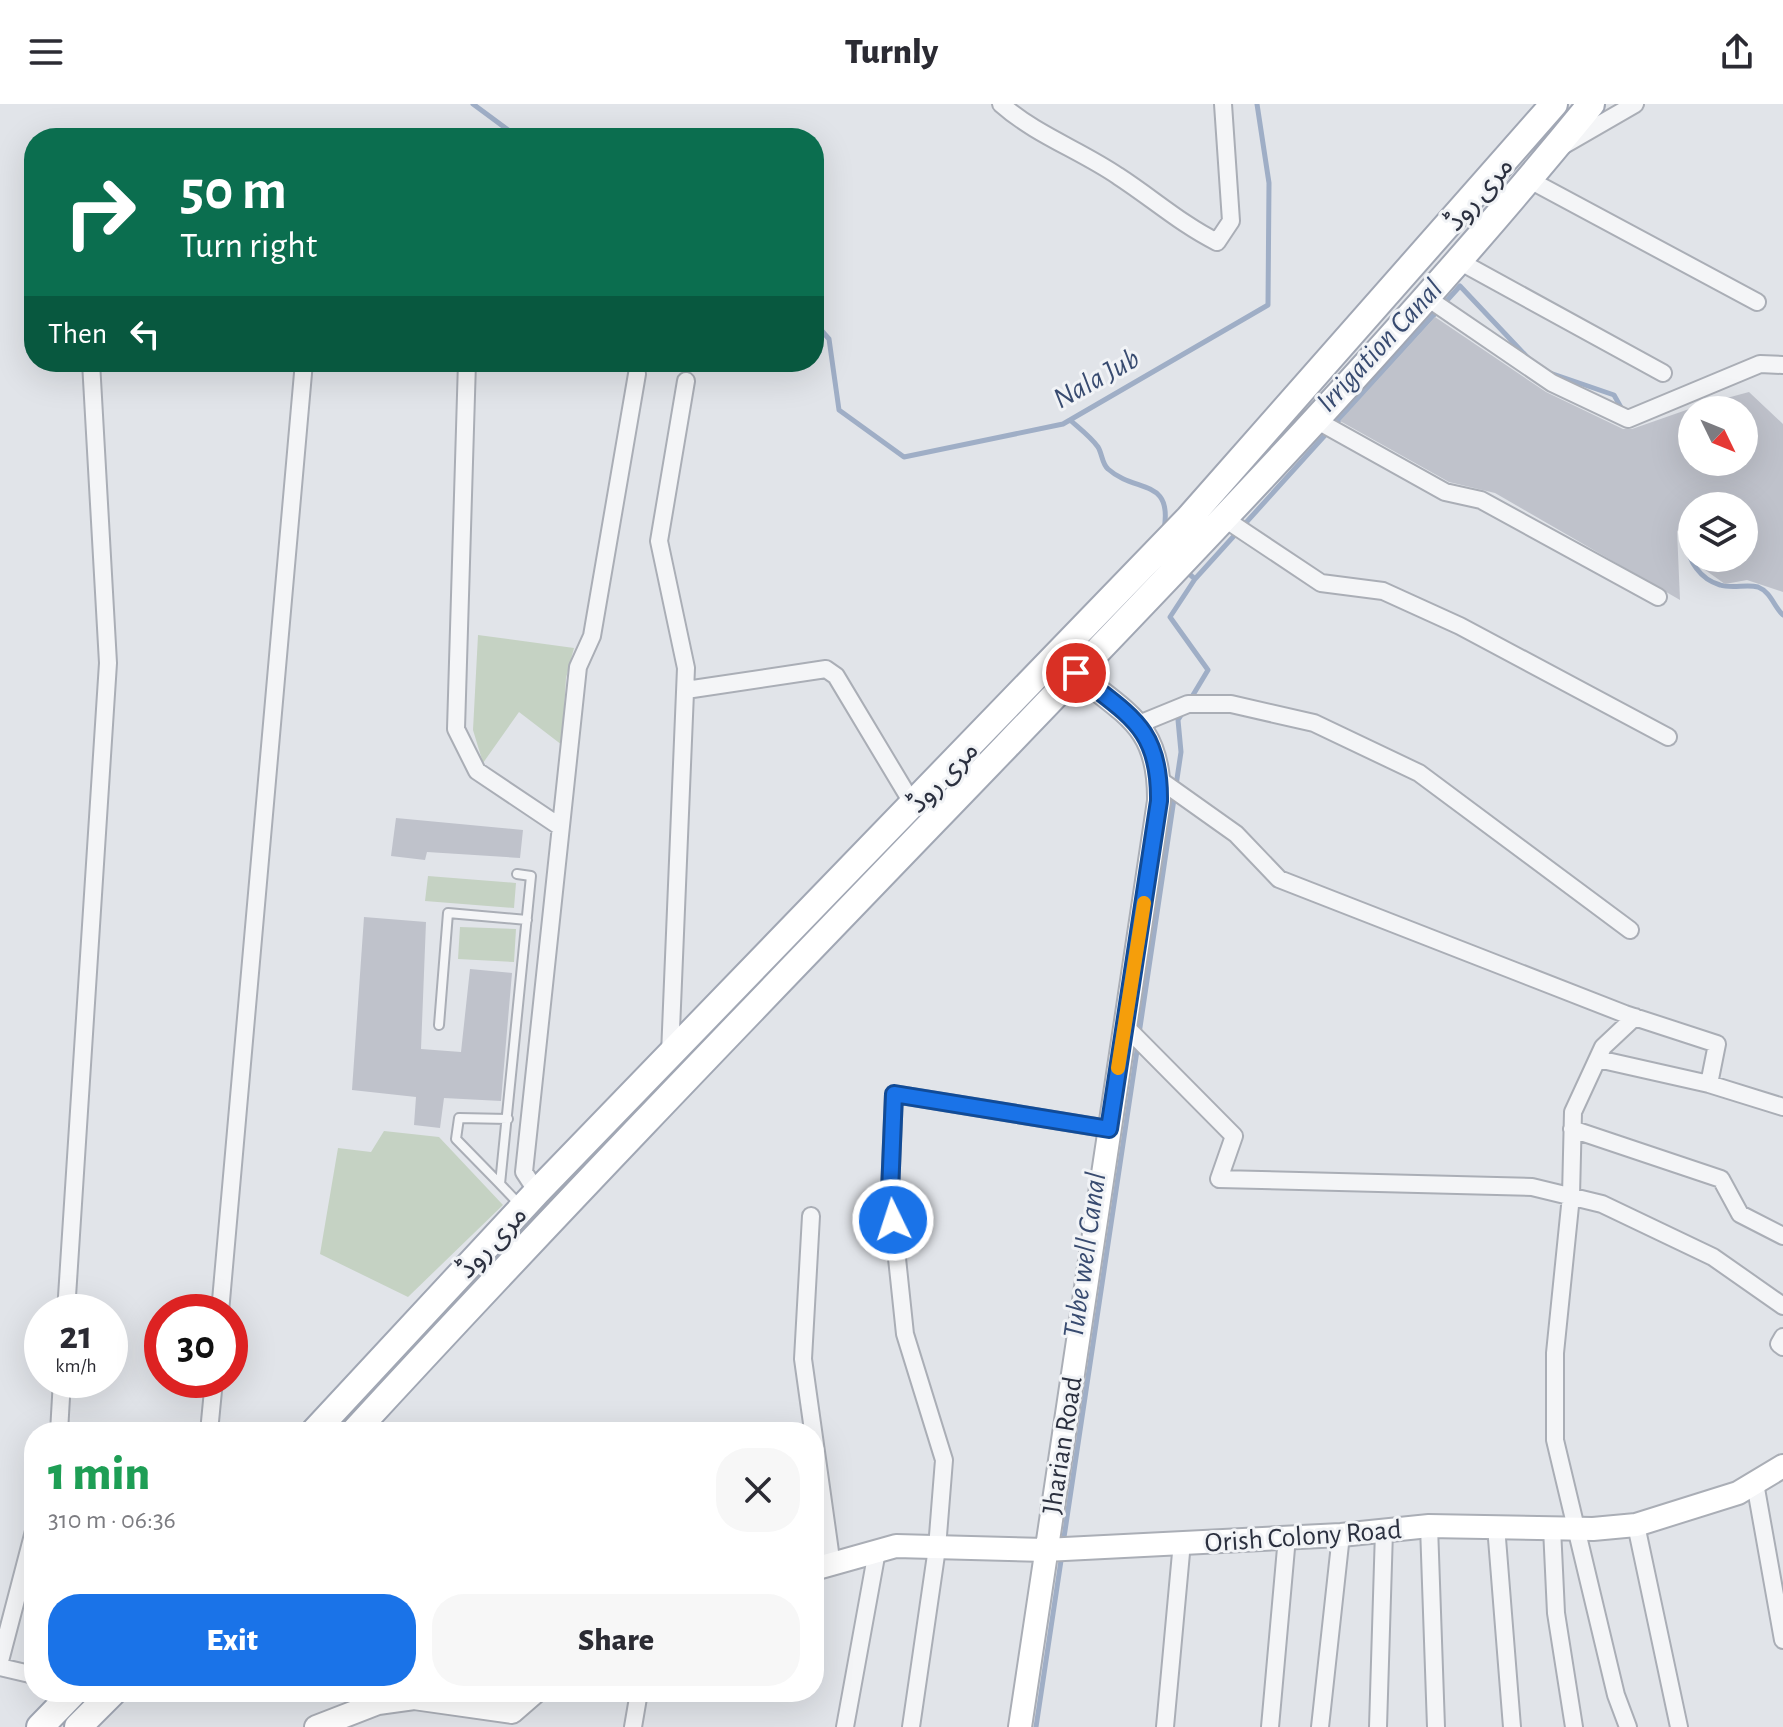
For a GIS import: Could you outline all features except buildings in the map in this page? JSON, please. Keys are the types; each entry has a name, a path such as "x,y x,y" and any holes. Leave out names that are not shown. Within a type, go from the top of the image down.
{"main road":[{"name":"مری روڈ","path":"323,1422 530,1200 670,1057 1076,673 1217,528 1426,297 1591,104"},
{"name":"مری روڈ","path":"363,1422 858,882 914,806 1189,518 1549,110"},
{"path":"1335,355 1358,373"},
{"path":"427,1311 448,1330"},
{"path":"40,1727 64,1702"},
{"path":"78,1727 103,1702"}],"street":[{"path":"1001,104 1019,120 1117,175 1191,229 1217,242 1231,221 1223,104"},
{"path":"1545,156 1635,104"},
{"path":"1526,178 1757,302"},
{"path":"1457,260 1663,373"},
{"path":"1426,297 1552,383 1632,418 1760,364 1783,365"},
{"path":"67,1294 108,663 92,372"},
{"path":"222,1294 303,372"},
{"path":"467,372 456,729 477,771 559,826"},
{"path":"530,1200 524,1172 578,667 592,636 637,374"},
{"path":"670,1057 686,668 659,541 686,381"},
{"path":"1316,420 1445,492 1481,500 1658,597"},
{"path":"1217,528 1321,583 1383,591 1460,626 1668,737"},
{"path":"686,690 826,669 836,676 914,806"},
{"name":"Jharian Road","path":"1020,1727 1160,780 1151,742 1139,724 1076,673"},
{"path":"1139,724 1188,704 1231,704 1314,723 1419,773 1630,930"},
{"path":"1160,780 1236,834 1279,879 1635,1017 1717,1044 1709,1084"},
{"path":"1628,1727 1616,1695 1555,1440 1555,1353 1571,1196 1573,1112 1603,1047 1635,1017"},
{"path":"1125,1026 1234,1136 1219,1179 1532,1187 1602,1204 1713,1257 1783,1306"},
{"path":"1598,1059 1709,1084 1783,1107"},
{"path":"911,1727 937,1548 944,1460 905,1334 890,1192 894,1094 1109,1129"},
{"path":"1572,1129 1721,1179 1740,1214 1783,1236"},
{"path":"809,1422 803,1359 811,1216"},
{"path":"1783,1337 1779,1344 1783,1347"},
{"path":"60,1422 61,1398"},
{"path":"210,1422 212,1398"},
{"name":"Orish Colony Road","path":"824,1567 896,1546 1045,1550 1341,1535 1429,1526 1576,1529 1636,1525 1698,1508 1755,1483 1783,1466"},
{"path":"1755,1483 1783,1640"},
{"path":"1636,1525 1679,1727"},
{"path":"1429,1526 1436,1727"},
{"path":"1496,1526 1512,1727"},
{"path":"1552,1528 1556,1613 1574,1727"},
{"path":"1378,1727 1384,1531"},
{"path":"1320,1727 1341,1535"},
{"path":"1270,1727 1287,1537"},
{"path":"1165,1727 1182,1542"},
{"path":"845,1727 877,1551"},
{"path":"24,1570 0,1664 24,1672"},
{"path":"327,1725 385,1702"},
{"path":"430,1702 498,1719 520,1709 526,1702"},
{"path":"633,1727 637,1702"}],"lane":[{"path":"500,1184 531,876 517,874"},
{"path":"439,1025 448,913 527,920"},
{"path":"508,1119 459,1118 456,1139 500,1184 530,1200"}],"green space":[{"path":"478,635 574,648 566,678 562,745 519,712 483,763 473,730"},
{"path":"428,876 516,883 514,908 425,901"},
{"path":"460,927 516,929 514,962 458,959"},
{"path":"384,1131 439,1137 503,1205 408,1297 320,1254 338,1148 371,1152"}],"waterway":[{"name":"Nala Jub","path":"473,104 505,128"},
{"name":"Nala Jub","path":"824,333 829,339 839,410 904,457 1063,424 1268,305 1269,183 1257,104"},
{"name":"Irrigation Canal","path":"1187,572 1195,579 1460,286 1529,359"},
{"name":"Irrigation Canal","path":"1550,373 1614,395 1623,411"},
{"name":"Irrigation Canal","path":"1070,420 1095,443 1108,469 1158,494 1165,513 1164,530"},
{"name":"Irrigation Canal","path":"1700,572 1725,586 1758,587 1766,592 1783,615"},
{"name":"Tube well Canal","path":"1190,700 1208,670 1170,617 1195,579"},
{"name":"Tube well Canal","path":"1139,1034 1181,752 1178,720 1183,712"},
{"name":"Tube well Canal","path":"1063,1544 1138,1044"},
{"name":"Tube well Canal","path":"1036,1727 1062,1554"}],"slow traffic":[{"path":"1118,1068 1144,903"}],"route":[{"path":"893,1220 890,1192 894,1094 1109,1129 1160,780 1151,742 1139,724 1076,673"}]}
